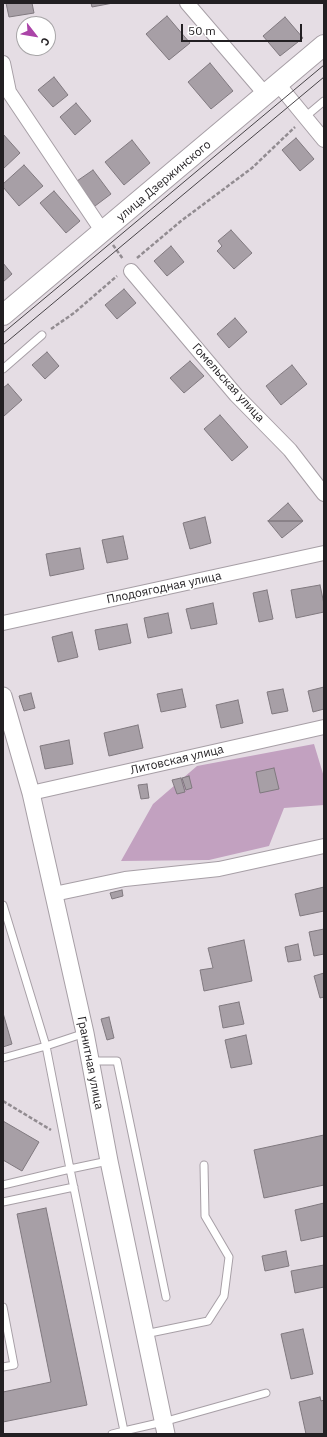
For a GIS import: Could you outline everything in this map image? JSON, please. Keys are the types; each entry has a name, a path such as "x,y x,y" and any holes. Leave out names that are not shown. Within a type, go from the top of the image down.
{"main road":[{"name":"улица Дзержинского","path":"3,315 324,45"}],"street":[{"path":"187,3 272,89 305,117 324,140"},
{"path":"3,63 9,92 103,232"},
{"name":"Гомельская улица","path":"132,266 236,395 290,450 324,494"},
{"name":"Плодоягодная улица","path":"3,624 324,553"},
{"name":"Гранитная улица","path":"3,696 31,793 86,1033 109,1161 165,1428"},
{"name":"Литовская улица","path":"31,793 324,727"},
{"path":"54,894 125,879 219,869 324,846"}],"lane":[{"path":"305,117 324,101"},
{"path":"3,370 42,335"},
{"path":"3,905 46,1046 124,1432"},
{"path":"3,1058 86,1033"},
{"path":"90,1061 117,1061 166,1297"},
{"path":"3,1185 109,1161"},
{"path":"145,1334 208,1321 224,1296 229,1257 205,1216 204,1165"},
{"path":"3,1202 74,1187"},
{"path":"3,1307 14,1365 3,1367"},
{"path":"112,1434 165,1428 266,1393"}],"path":[{"path":"132,266 181,221 252,168 305,117"},
{"path":"42,335 74,313 116,277"},
{"path":"3,1101 64,1138"}],"shaded area":[{"path":"314,744 324,777 324,805 284,808 269,846 209,860 121,861 153,804 197,766"}],"building":[{"path":"6,3 32,3 34,13 9,17"},
{"path":"91,3 113,3 92,7"},
{"path":"167,16 190,43 169,60 146,34"},
{"path":"285,17 303,38 280,56 263,36"},
{"path":"210,63 233,91 211,109 188,82"},
{"path":"54,77 68,95 53,107 38,90"},
{"path":"76,103 91,121 75,135 60,117"},
{"path":"3,134 20,153 3,169"},
{"path":"296,138 314,159 300,171 282,150"},
{"path":"132,140 150,163 124,185 105,162"},
{"path":"24,165 43,186 19,206 3,187 3,184"},
{"path":"93,170 111,194 95,206 77,181"},
{"path":"54,191 80,221 66,233 40,203"},
{"path":"231,230 252,253 234,269 217,251 222,246 218,241"},
{"path":"171,246 184,262 167,276 154,261"},
{"path":"3,263 12,274 3,282"},
{"path":"124,289 136,303 117,319 105,305"},
{"path":"235,318 247,332 229,348 217,334"},
{"path":"47,352 59,366 45,379 32,365"},
{"path":"190,361 204,376 184,393 170,378"},
{"path":"292,365 307,384 281,405 266,386"},
{"path":"8,384 22,400 4,416 3,388"},
{"path":"220,415 248,447 232,461 204,429"},
{"path":"288,503 303,521 268,521"},
{"path":"205,517 211,543 190,549 183,523"},
{"path":"268,521 303,521 282,538"},
{"path":"123,536 128,559 107,563 102,540"},
{"path":"80,548 84,569 50,576 46,554"},
{"path":"320,585 324,612 296,618 291,590"},
{"path":"267,590 273,619 259,622 253,593"},
{"path":"213,603 217,624 191,629 186,609"},
{"path":"168,613 172,633 148,638 144,618"},
{"path":"127,624 131,643 99,650 95,630"},
{"path":"72,632 78,657 58,662 52,637"},
{"path":"324,687 324,709 313,712 308,691"},
{"path":"182,689 186,707 161,712 157,694"},
{"path":"283,689 288,711 272,714 267,692"},
{"path":"31,693 35,708 24,711 19,696"},
{"path":"238,700 243,723 221,728 216,705"},
{"path":"138,725 143,748 109,756 104,733"},
{"path":"69,740 73,764 45,769 40,746"},
{"path":"274,768 279,789 260,793 256,772"},
{"path":"189,776 192,788 186,790 182,778"},
{"path":"181,778 185,792 177,794 172,780"},
{"path":"147,784 149,798 141,799 138,785"},
{"path":"324,887 324,911 300,916 295,894"},
{"path":"122,890 123,896 112,899 110,893"},
{"path":"324,929 324,954 314,956 309,932"},
{"path":"244,940 252,981 204,991 200,970 213,968 208,948"},
{"path":"298,944 301,960 288,962 285,947"},
{"path":"324,973 324,997 320,998 314,976"},
{"path":"239,1002 244,1024 223,1028 219,1006"},
{"path":"3,1013 12,1044 3,1047"},
{"path":"109,1017 114,1038 107,1040 101,1019"},
{"path":"246,1035 252,1064 231,1068 225,1040"},
{"path":"3,1121 39,1142 22,1171 3,1160"},
{"path":"324,1135 324,1185 264,1198 254,1150"},
{"path":"324,1203 324,1236 301,1241 295,1210"},
{"path":"46,1208 87,1405 3,1422 3,1392 51,1382 17,1214"},
{"path":"286,1251 289,1266 265,1271 262,1256"},
{"path":"324,1265 324,1287 295,1293 291,1271"},
{"path":"303,1329 313,1374 291,1379 281,1334"},
{"path":"320,1397 321,1401 324,1400 324,1434 306,1434 299,1402"}],"tram line":[{"path":"3,333 324,65"},
{"path":"3,345 324,77"}]}
